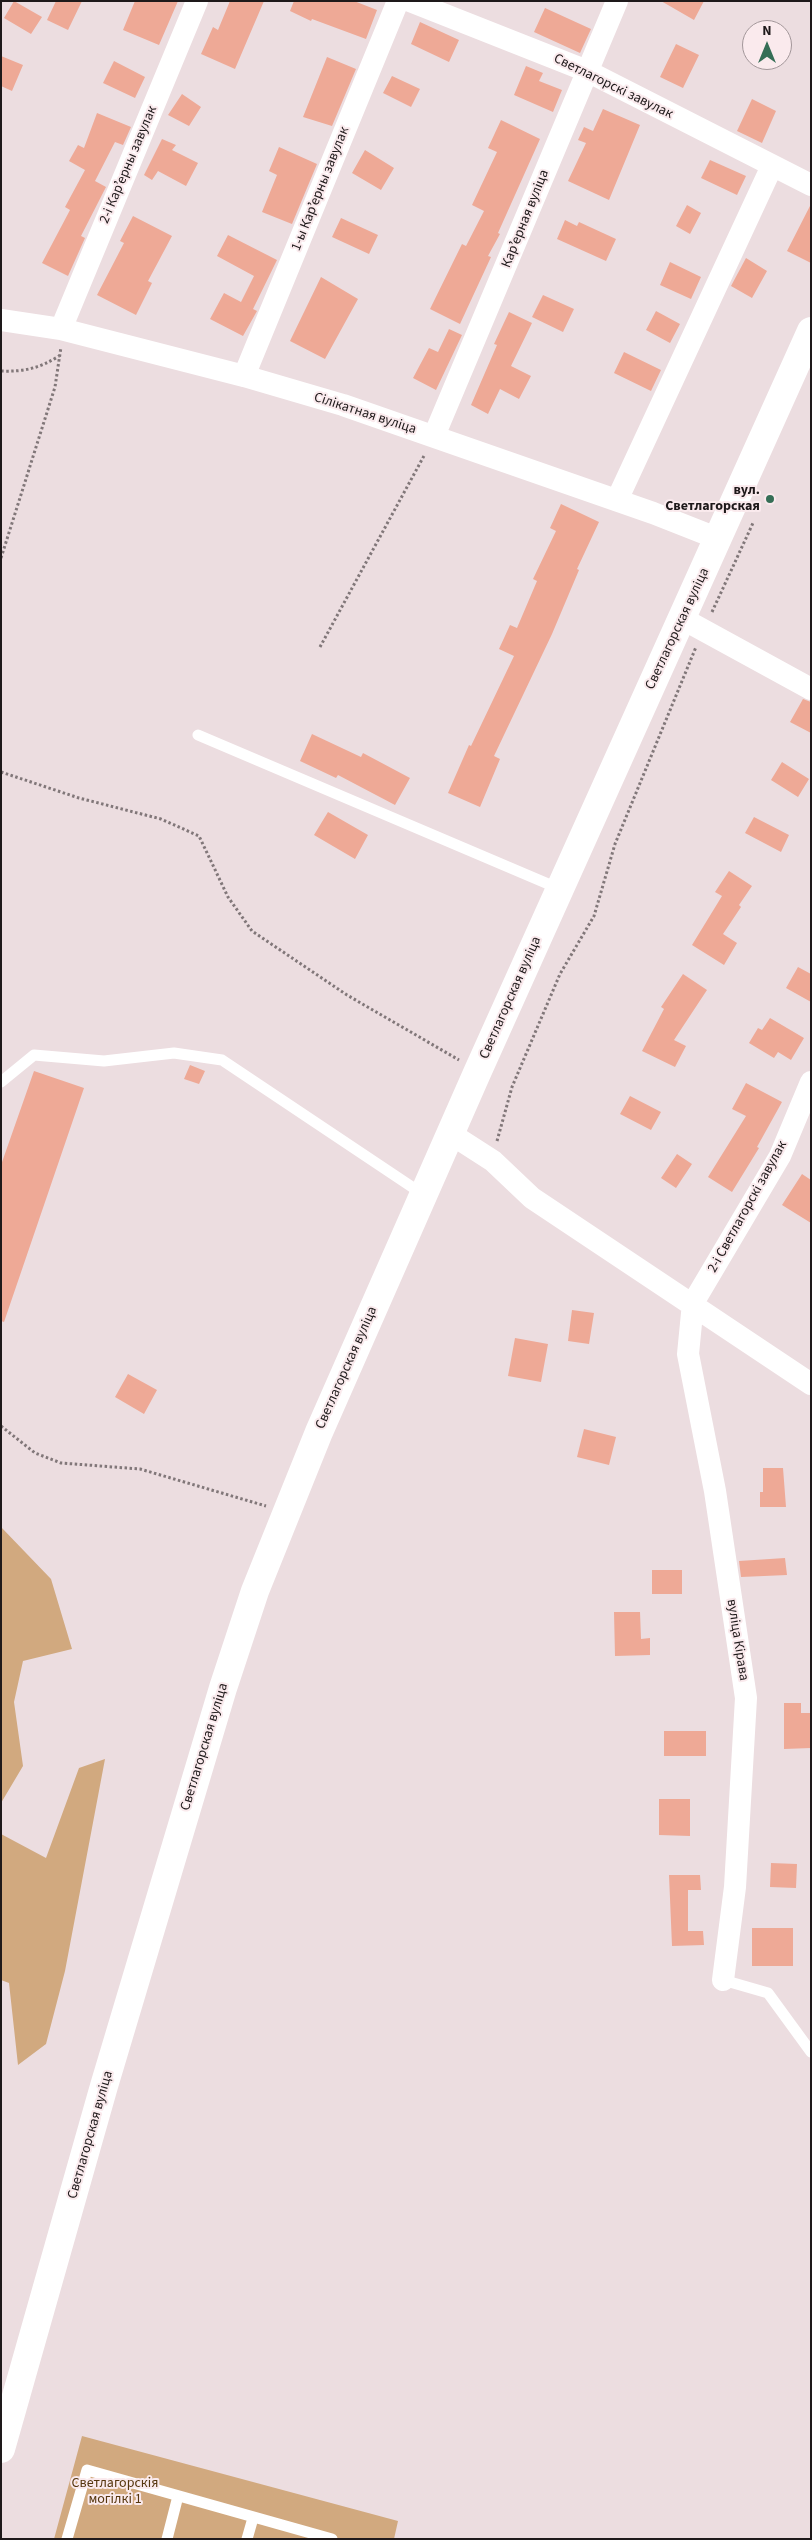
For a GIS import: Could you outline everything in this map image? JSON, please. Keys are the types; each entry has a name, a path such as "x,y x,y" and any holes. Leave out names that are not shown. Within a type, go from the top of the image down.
{"main road":[{"name":"Светлагорская вуліца","path":"1,2448 104,2086 223,1688 255,1591 319,1432 560,889 693,625 719,539 811,331"}],"street":[{"name":"2-і Карʼерны завулак","path":"61,329 197,1"},
{"name":"1-ы Карʼерны завулак","path":"244,376 398,1"},
{"name":"Светлагорскі завулак","path":"410,1 586,71 811,185"},
{"name":"Карʼерная вуліца","path":"434,436 617,1"},
{"path":"617,500 772,166"},
{"name":"Сілікатная вуліца","path":"1,320 61,329 244,376 343,405 617,500 719,539"},
{"path":"693,625 811,689"},
{"name":"2-і Светлагорскі завулак","path":"693,1303 780,1156 811,1082"},
{"path":"451,1134 493,1161 532,1198 693,1303 811,1384"},
{"name":"вуліца Кірава","path":"693,1303 688,1354 715,1491 746,1698 735,1887 722,1980"}],"lane":[{"path":"198,736 560,889"},
{"path":"1,1082 34,1055 104,1061 174,1053 222,1060 424,1195"},
{"path":"722,1980 768,1993 811,2052"},
{"path":"67,2539 87,2470 326,2538"},
{"path":"167,2539 178,2496"},
{"path":"247,2539 253,2518"}],"path":[{"path":"1,558 55,387 60,355 61,329"},
{"path":"1,371 22,371 37,368 60,355"},
{"path":"320,647 434,436"},
{"path":"493,1161 512,1087 560,974 594,916 616,844 693,625 727,584 753,523"},
{"path":"1,772 78,798 161,819 198,836 228,898 252,930 347,995 454,1057 477,1073"},
{"path":"1,1426 35,1453 61,1463 140,1469 286,1512"}],"green space":[{"path":"1,1527 51,1579 72,1649 23,1661 14,1702 23,1766 1,1803"},
{"path":"105,1759 65,1971 46,2044 18,2065 9,1983 1,1980 1,1834 46,1858 79,1768"},
{"name":"Светлагорскія могілкі 1","path":"82,2436 398,2521 394,2539 54,2539"}],"building":[{"path":"14,1 42,17 31,34 4,18"},
{"path":"56,1 82,1 68,30 47,20"},
{"path":"135,1 178,1 159,45 123,30"},
{"path":"230,1 264,1 235,69 201,54 213,27 218,30"},
{"path":"294,1 354,1 377,10 366,39 312,19 311,21 290,11"},
{"path":"661,1 704,1 694,20"},
{"path":"545,8 591,29 580,53 534,32"},
{"path":"420,22 459,40 449,62 411,44"},
{"path":"676,44 699,55 683,88 660,77"},
{"path":"1,56 23,65 12,91 1,86"},
{"path":"327,57 356,69 332,126 303,117"},
{"path":"114,61 145,77 135,98 103,83"},
{"path":"526,66 543,73 539,81 562,90 553,112 514,95"},
{"path":"392,76 420,89 411,107 383,93"},
{"path":"182,94 201,107 189,126 168,115"},
{"path":"752,99 776,111 762,143 737,131"},
{"path":"603,109 640,125 609,200 568,181 586,143 578,140 584,127 593,131"},
{"path":"97,113 131,127 123,145 115,142 95,181 106,187 81,236 85,238 68,276 42,263 70,210 65,207 85,170 69,161 78,145 84,148"},
{"path":"501,120 540,139 498,233 500,234 488,256 491,257 460,324 430,309 462,244 466,246 484,211 472,205 497,152 488,148"},
{"path":"162,139 176,145 172,150 198,163 186,186 158,171 152,180 144,175"},
{"path":"279,147 317,164 292,224 262,212 277,175 269,171"},
{"path":"365,150 394,168 381,190 352,173"},
{"path":"710,160 746,176 737,195 701,178"},
{"path":"811,204 811,263 787,251"},
{"path":"687,205 701,213 690,234 676,226"},
{"path":"133,216 172,236 148,281 152,283 136,315 97,295 124,243 120,241"},
{"path":"341,218 378,235 369,254 332,237"},
{"path":"565,220 577,226 579,222 616,239 606,261 557,239"},
{"path":"228,235 277,260 253,309 257,311 243,336 210,319 224,293 241,302 254,276 217,256"},
{"path":"746,258 767,271 752,298 731,286"},
{"path":"670,262 701,277 691,299 660,285"},
{"path":"321,277 358,299 325,359 290,341"},
{"path":"543,295 574,309 563,332 532,317"},
{"path":"656,311 680,324 670,343 646,330"},
{"path":"509,312 532,323 511,366 531,376 519,399 500,389 488,414 471,405 497,345 494,344"},
{"path":"449,329 462,335 436,390 413,378 429,348 438,352"},
{"path":"624,352 661,370 651,391 614,373"},
{"path":"561,504 599,522 577,569 579,570 552,634 494,756 500,759 480,807 448,793 469,745 471,746 514,656 499,649 510,625 517,628 537,581 533,579 556,531 550,528"},
{"path":"803,699 811,702 811,733 790,722"},
{"path":"312,734 361,757 363,753 410,778 395,805 338,775 336,778 300,761"},
{"path":"782,762 809,779 798,797 771,780"},
{"path":"328,812 368,835 355,859 314,835"},
{"path":"754,817 789,835 781,852 745,833"},
{"path":"729,871 752,886 723,934 737,943 724,965 692,945 722,896 715,892"},
{"path":"798,967 811,974 811,1002 786,988"},
{"path":"683,974 707,990 674,1040 686,1046 675,1067 642,1051 664,1009 661,1007"},
{"path":"770,1018 804,1038 791,1060 778,1052 774,1058 749,1043 758,1028 762,1030"},
{"path":"190,1065 205,1071 199,1084 184,1079"},
{"path":"34,1071 84,1088 4,1322 1,1321 1,1165"},
{"path":"746,1083 782,1102 757,1147 759,1148 732,1192 708,1177 746,1116 732,1109"},
{"path":"630,1096 661,1112 651,1130 620,1114"},
{"path":"677,1154 692,1164 676,1188 661,1178"},
{"path":"802,1174 811,1180 811,1223 782,1205"},
{"path":"572,1310 594,1313 589,1344 568,1341"},
{"path":"515,1338 548,1344 541,1382 508,1376"},
{"path":"128,1374 157,1390 144,1414 115,1397"},
{"path":"584,1429 616,1437 609,1465 577,1457"},
{"path":"763,1468 783,1468 786,1507 760,1507 760,1492 763,1492"},
{"path":"785,1558 787,1575 741,1577 739,1561"},
{"path":"652,1570 682,1570 682,1594 652,1594"},
{"path":"614,1612 640,1612 641,1639 650,1638 650,1655 615,1656"},
{"path":"784,1703 801,1703 801,1713 811,1713 811,1748 784,1749"},
{"path":"664,1731 706,1731 706,1756 664,1756"},
{"path":"659,1799 690,1799 690,1836 659,1835"},
{"path":"771,1863 797,1864 796,1888 770,1887"},
{"path":"669,1875 700,1875 701,1890 688,1890 688,1931 703,1931 704,1945 672,1946"},
{"path":"752,1928 793,1928 793,1966 752,1966"}],"place":[{"name":"вул. Светлагорская","path":"770,499"}]}
